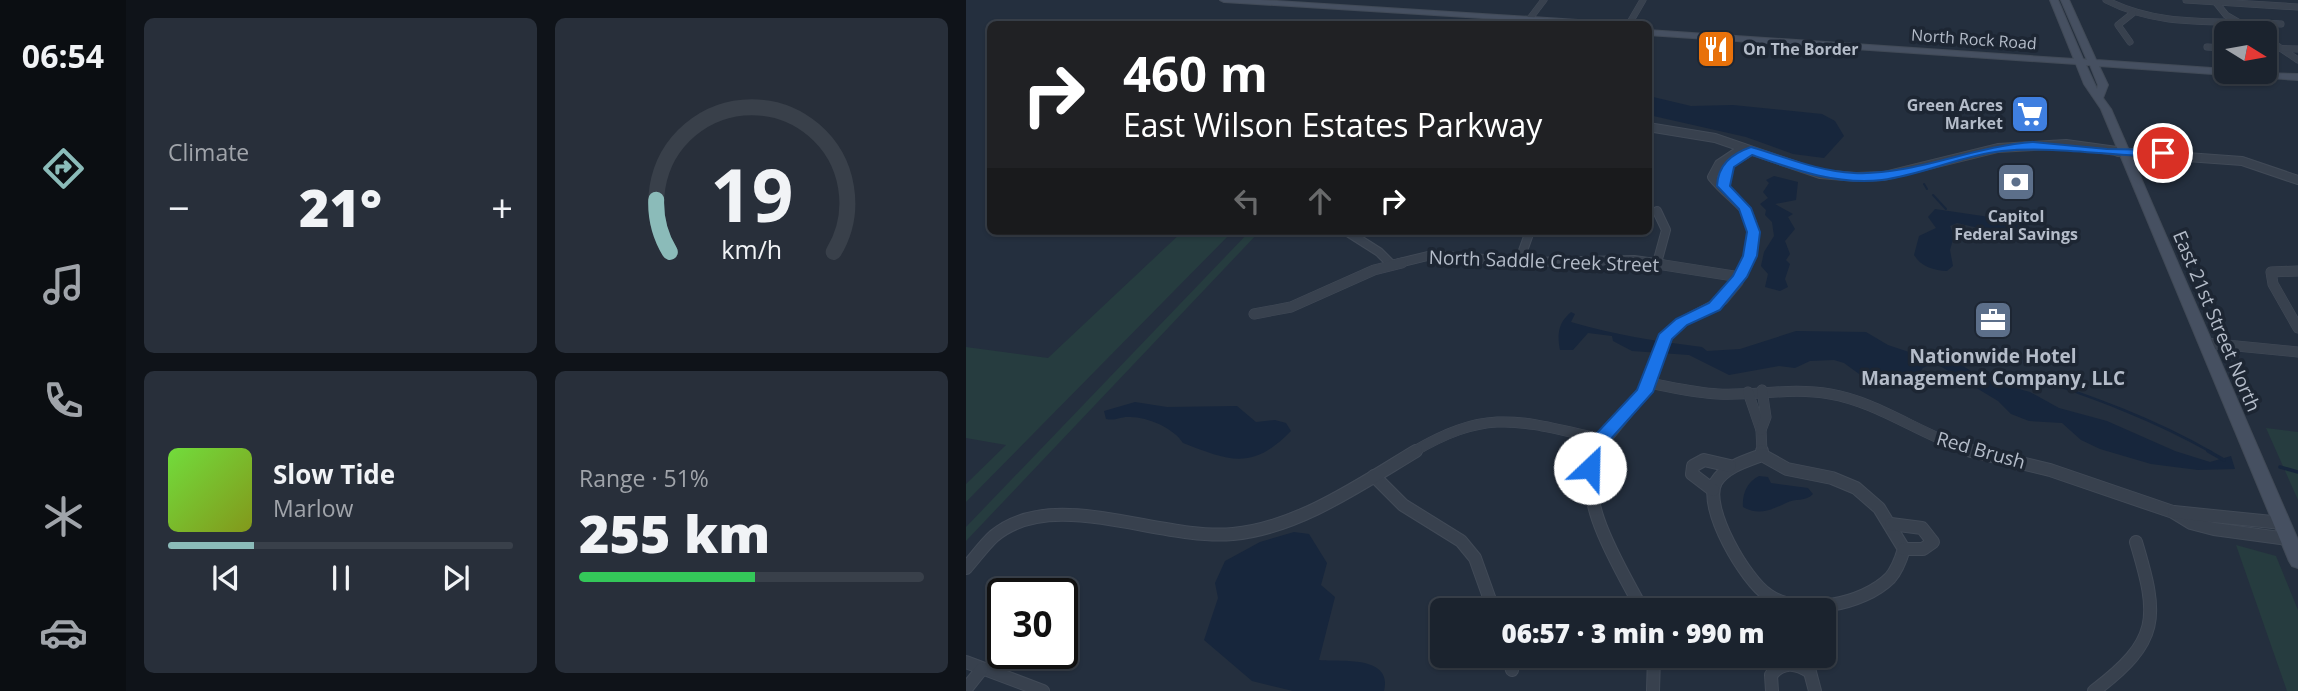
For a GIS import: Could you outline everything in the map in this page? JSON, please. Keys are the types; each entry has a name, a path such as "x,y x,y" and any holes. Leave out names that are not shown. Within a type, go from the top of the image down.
{"main road":[{"path":"1224,0 1530,21"},
{"name":"East 21st Street North","path":"2054,0 2089,84 2100,96 2298,561"},
{"name":"East 21st Street North","path":"2065,0 2103,85 2100,96"},
{"name":"North Rock Road","path":"1652,29 1874,48 2079,60"},
{"name":"North Rock Road","path":"1652,29 2298,73"},
{"path":"1810,43 1860,42"},
{"path":"1874,48 1921,46"},
{"name":"North Rock Road","path":"2092,61 2214,66"},
{"path":"2277,71 2298,73"}],"street":[{"path":"1530,21 1544,0"},
{"path":"1631,21 1643,0"},
{"path":"2106,0 2133,13 2183,23 2214,22"},
{"path":"2186,0 2298,8"},
{"path":"2214,1 2236,21"},
{"path":"2130,42 2118,25 2133,13"},
{"path":"2277,24 2281,24"},
{"path":"2277,45 2298,60"},
{"path":"2207,47 2214,47"},
{"path":"2277,49 2298,49"},
{"path":"2284,50 2298,73"},
{"path":"1652,128 1715,138 1820,174 1875,177 1998,148 2059,146 2107,153 2242,161 2298,180"},
{"path":"1637,598 1592,500 1590,468 1601,439 1634,406 1650,383 1665,338 1681,322 1714,306 1740,277 1750,256 1752,222 1737,197 1716,183 1713,173 1726,157 1747,149"},
{"path":"1657,211 1666,223 1667,242 1657,263"},
{"path":"1352,235 1379,252 1391,264"},
{"path":"1519,262 1529,235"},
{"name":"North Saddle Creek Street","path":"1254,314 1291,307 1391,264 1447,254 1519,262 1615,259 1740,277"},
{"path":"2298,271 2279,269 2271,273 2273,284 2298,328"},
{"path":"2206,343 2298,352"},
{"name":"Red Brush","path":"1650,383 1718,394 1810,390 1850,398 1948,444 2050,470 2173,512 2191,523 2214,529 2288,539"},
{"path":"1761,430 1766,417 1762,390"},
{"path":"1748,392 1761,430 1762,455"},
{"path":"966,568 986,542 1012,525 1060,510 1174,535 1234,534 1287,520 1330,501 1451,432 1489,421 1601,439"},
{"path":"1713,490 1692,474 1693,466 1704,460 1730,466 1762,455 1787,469 1832,478 1856,488 1891,524 1904,549 1898,567 1886,581 1836,601"},
{"path":"1730,466 1713,490 1713,511 1742,563 1774,598"},
{"path":"1374,476 1403,505 1461,541 1475,558 1489,598"},
{"name":"Red Brush","path":"2173,512 2282,523"},
{"path":"1891,524 1922,526 1930,533 1933,542 1923,549 1904,549"},
{"path":"2094,691 2125,666 2151,631 2153,605 2136,542"},
{"path":"966,662 1044,691"},
{"path":"1653,691 1654,668"},
{"path":"1772,691 1771,675 1778,668"},
{"path":"1803,668 1810,672 1815,691"},
{"path":"966,689 982,670"}],"green space":[{"path":"1179,235 1229,235 966,502 966,484 1006,445 966,438 966,347 1048,358"},
{"path":"1246,235 1256,235 966,541 966,527"},
{"path":"2266,428 2298,432 2298,500"},
{"path":"2236,545 2276,556 2298,610 2298,691 2287,691"}],"water":[{"path":"1652,97 1691,106 1733,105 1822,114 1835,121 1844,136 1824,158 1793,154 1746,137 1652,116"},
{"path":"1774,176 1798,182 1796,200 1775,204 1793,214 1788,217 1795,229 1785,241 1790,254 1786,260 1790,264 1785,279 1788,287 1780,291 1765,287 1768,274 1761,266 1764,252 1774,236 1772,222 1760,204 1768,198 1763,192 1769,183 1766,180"},
{"path":"1935,209 2010,220 2020,227 2016,232 1996,232 1957,223 1950,226 1954,236 1950,250 1953,266 1947,271 1938,270 1924,265 1914,255 1919,236 1936,228 1928,217"},
{"path":"1571,312 1575,314 1571,322 1587,327 1702,347 1707,351 1740,349 1796,331 1866,332 1888,345 1909,352 1942,352 1983,379 2030,392 2059,408 2107,421 2175,451 2210,462 2231,456 2235,469 2198,470 2151,464 2100,449 2081,440 2062,423 2029,421 2011,414 1998,401 1940,366 1931,364 1923,368 1912,381 1889,385 1866,379 1844,363 1834,360 1810,361 1795,368 1779,366 1729,375 1689,355 1632,351 1613,341 1612,336 1588,333 1573,350 1560,350 1560,329 1563,320"},
{"path":"1135,402 1167,407 1237,406 1256,422 1275,420 1286,423 1291,431 1264,452 1240,459 1228,458 1183,443 1173,432 1151,421 1135,417 1106,419 1104,411"},
{"path":"1759,476 1768,477 1771,483 1808,488 1813,494 1765,511 1749,510 1743,507 1744,493 1748,485"},
{"path":"1294,532 1309,534 1327,563 1321,585 1335,597 1319,660 1352,661 1373,666 1381,671 1385,679 1384,691 1293,691 1252,681 1204,640 1218,598 1215,583 1225,561 1260,542"}],"waterway":[{"path":"1924,184 1927,189"},
{"path":"1933,195 1946,209"},
{"path":"2029,376 2122,410 2211,452"},
{"path":"2208,451 2224,460"},
{"path":"2280,467 2298,472"}],"place":[{"name":"On The Border","path":"1716,49"},
{"name":"Green Acres Market","path":"2030,114"},
{"name":"Capitol Federal Savings","path":"2016,182"},
{"name":"Nationwide Hotel Management Company, LLC","path":"1993,320"}],"route":[{"path":"1590,468 1601,439 1645,392 1665,338 1681,322 1714,306 1724,298 1740,277 1750,256 1754,232 1745,208 1737,197 1723,186 1728,165 1751,151 1820,174 1856,177 1884,176 1998,148 2033,145 2107,153 2163,153"}]}
